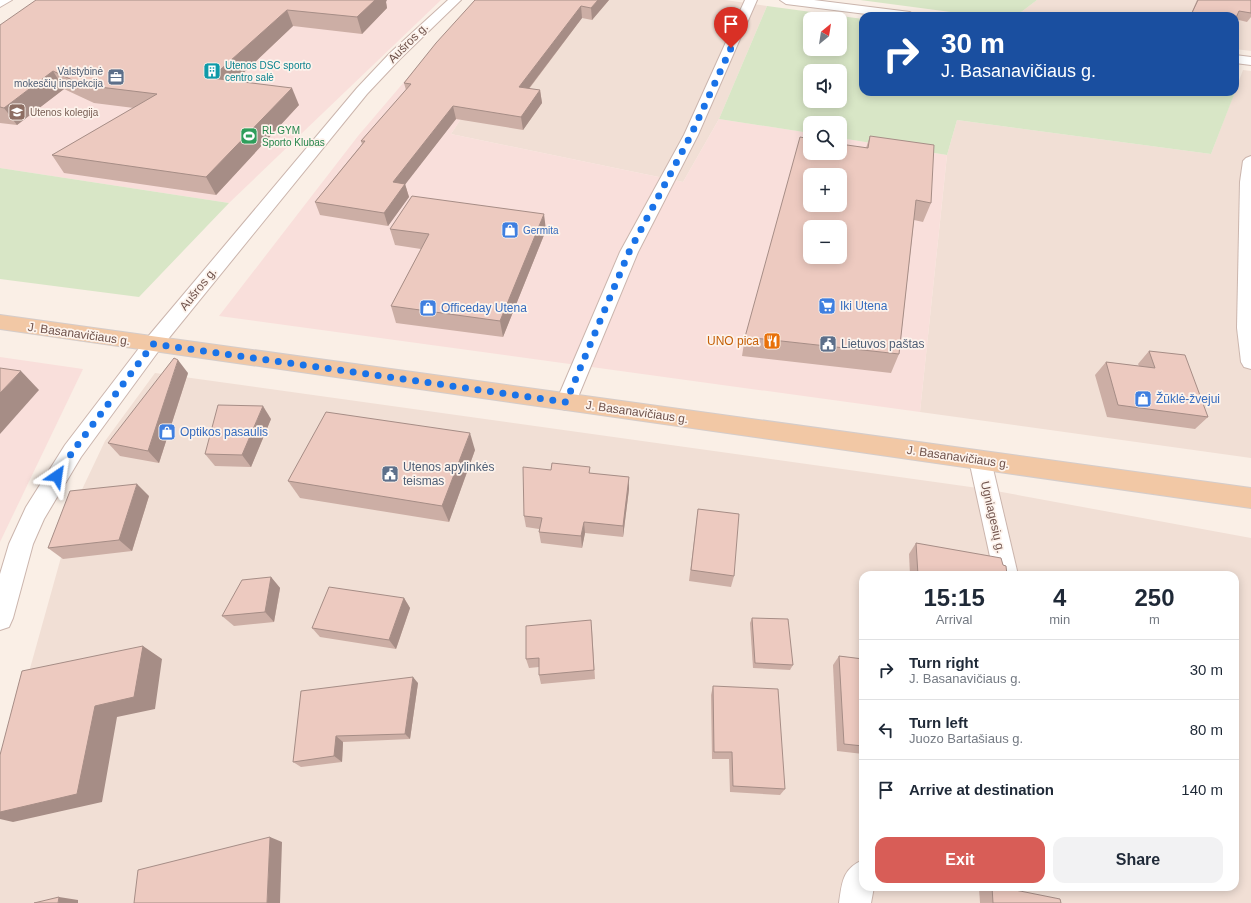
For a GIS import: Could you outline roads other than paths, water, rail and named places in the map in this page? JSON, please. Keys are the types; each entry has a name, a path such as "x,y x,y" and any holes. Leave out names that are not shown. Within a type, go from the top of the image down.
{"main road":[{"name":"J. Basanavičiaus g.","path":"0,322 1251,498"}],"street":[{"path":"0,3 6,0"},
{"name":"Aušros g.","path":"0,618 21,544 34,514 73,451 153,344 362,91 395,56 455,0"},
{"path":"566,402 629,252 691,135 751,0"},
{"path":"786,0 879,12"},
{"path":"1239,60 1251,61"},
{"path":"1251,161 1248,182 1247,328 1251,362"},
{"name":"Ugniagesių g.","path":"980,460 1005,571"},
{"path":"855,903 859,882"}],"place":[{"name":"Utenos DSC sporto centro salė","path":"212,71"},
{"name":"Valstybinė mokesčių inspekcija","path":"116,77"},
{"name":"Utenos kolegija","path":"17,112"},
{"name":"RL GYM Sporto Klubas","path":"249,136"},
{"name":"Germita","path":"510,230"},
{"name":"Iki Utena","path":"827,306"},
{"name":"Officeday Utena","path":"428,308"},
{"name":"UNO pica","path":"772,341"},
{"name":"Lietuvos paštas","path":"828,344"},
{"name":"Žūklė-žvejui","path":"1143,399"},
{"name":"Optikos pasaulis","path":"167,432"},
{"name":"Utenos apylinkės teismas","path":"390,474"}]}
